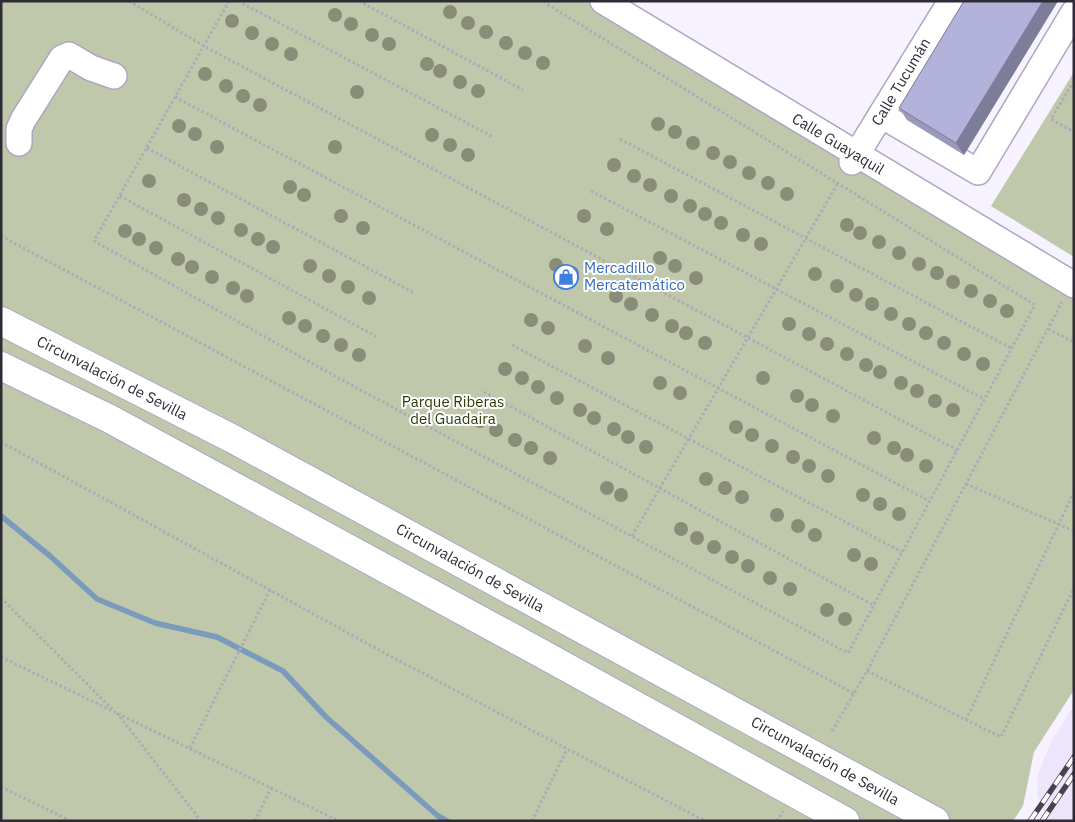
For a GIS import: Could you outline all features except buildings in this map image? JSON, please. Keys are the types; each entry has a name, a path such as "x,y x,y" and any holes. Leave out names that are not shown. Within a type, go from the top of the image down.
{"highway":[{"name":"Circunvalación de Sevilla","path":"1,321 233,439 935,821"},
{"path":"1,366 110,419 546,655 845,821"}],"street":[{"name":"Calle Guayaquil","path":"603,1 854,158 1073,284"},
{"name":"Calle Tucumán","path":"854,158 951,1"},
{"path":"879,118 978,172 1074,12"},
{"path":"19,143 19,129 23,120 62,58 69,55 91,68 114,76"},
{"path":"879,118 946,165"}],"path":[{"path":"129,1 204,46 957,450"},
{"path":"228,1 94,241 342,380 848,653 1035,305 542,1"},
{"path":"238,1 493,137"},
{"path":"359,1 523,90"},
{"path":"1074,81 1051,118 1074,132"},
{"path":"175,96 929,501"},
{"path":"620,139 1011,348"},
{"path":"147,148 414,293"},
{"path":"632,536 854,158"},
{"path":"591,191 984,399"},
{"path":"120,196 377,337"},
{"path":"1,236 855,694"},
{"path":"832,731 855,694 1073,284"},
{"path":"1048,328 1074,342"},
{"path":"512,345 902,552"},
{"path":"484,392 873,605"},
{"path":"1,442 388,655 705,821"},
{"path":"966,484 1074,531"},
{"path":"966,720 1074,492"},
{"path":"867,671 1001,737 1074,588"},
{"path":"190,748 270,590"},
{"path":"1,598 116,712 201,821"},
{"path":"1,657 339,821"},
{"path":"532,821 567,749"},
{"path":"1,787 71,821"},
{"path":"255,821 271,788"},
{"path":"777,821 784,810"}],"shaded area":[{"path":"1074,705 1074,821 1047,821 1037,794 1038,774 1050,744"}],"green space":[{"name":"Parque Riberas del Guadaira","path":"1,1 586,1 1074,298 1074,690 1034,752 1023,806 1013,821 1,821"},
{"path":"1074,72 1074,257 991,206"}],"waterway":[{"path":"1,516 50,556 97,599 155,623 217,637 283,671 326,717 438,816 447,821"}],"railway":[{"path":"1030,821 1074,757"},
{"path":"1042,821 1074,774"}],"place":[{"name":"Mercadillo Mercatemático","path":"566,277"}]}
